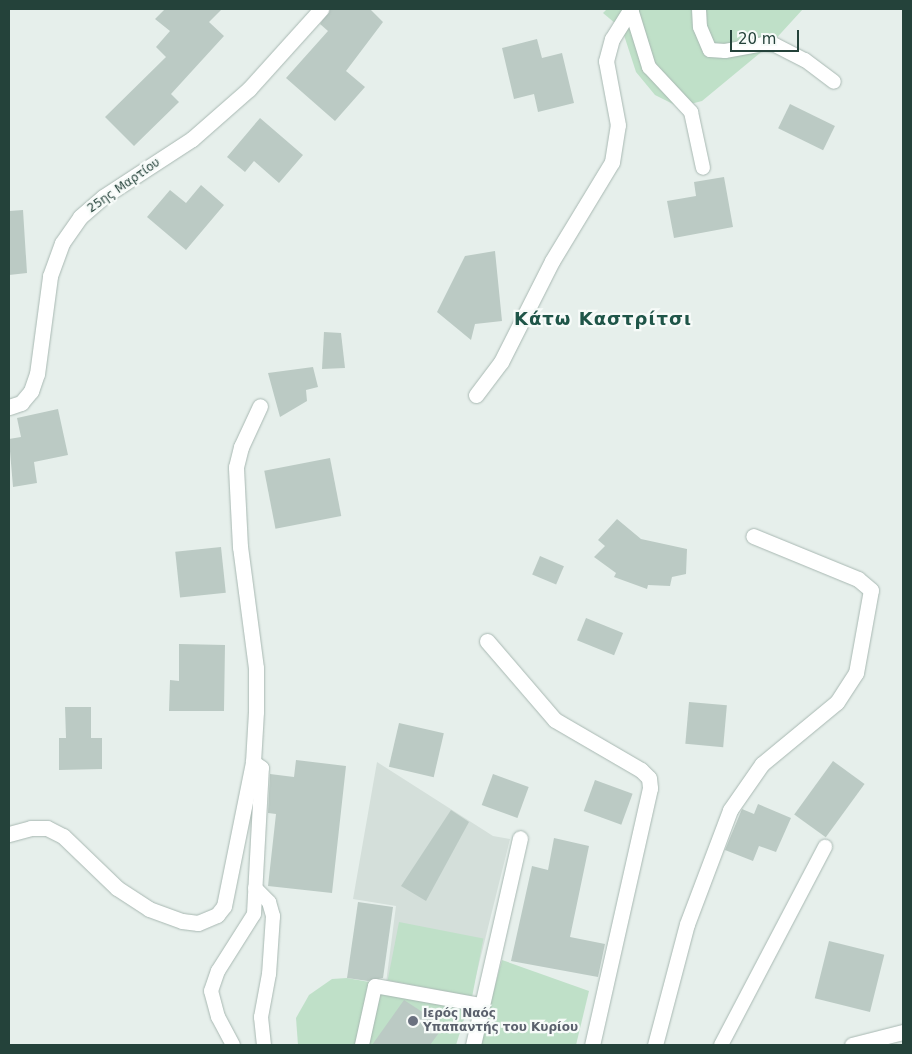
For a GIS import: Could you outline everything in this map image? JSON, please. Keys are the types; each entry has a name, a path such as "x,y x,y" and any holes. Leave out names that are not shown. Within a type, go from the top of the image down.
{"street":[{"name":"25ης Μαρτίου","path":"9,407 21,403 31,391 37,374 50,276 62,243 80,217 103,197 192,139 249,89 321,9"},
{"path":"476,395 501,362 552,261 612,162 618,125 606,61 612,39 631,9"},
{"path":"9,834 46,828 63,836 117,888 149,909 182,921 198,923 217,915 224,906 253,762 256,668 240,547 236,467 241,447 260,406"},
{"path":"655,1045 687,924 730,810 762,764 837,702 856,674 871,590 858,579 753,536"},
{"path":"487,641 555,720 641,770 649,778 650,788 592,1045"},
{"path":"473,1045 520,838"},
{"path":"852,1045 903,1032"}],"lane":[{"path":"631,9 649,67 691,112 702,168"},
{"path":"699,9 700,27 710,50 725,51 763,44 775,45 805,60 834,82"},
{"path":"233,1045 218,1017 211,991 218,971 254,914 262,768 253,762"},
{"path":"721,1045 825,847"},
{"path":"255,888 269,902 273,916 269,974 261,1017 264,1045"},
{"path":"362,1045 375,986 481,1005"}],"shaded area":[{"path":"377,762 493,836 510,839 470,1000 386,983 396,906 353,899"}],"green space":[{"path":"607,9 803,9 771,44 702,101 679,107 655,95 636,72 622,29 603,13"},
{"path":"399,922 483,938 472,996 388,980"},
{"path":"502,960 589,991 576,1045 479,1045"},
{"path":"347,978 470,1000 456,1045 298,1045 296,1018 309,995 332,979"}],"building":[{"path":"165,9 222,9 209,22 224,36 171,94 179,102 134,146 105,117 166,57 156,47 170,31 155,19"},
{"path":"330,9 370,9 383,22 346,71 365,87 335,121 286,78 328,31 320,24"},
{"path":"537,39 542,58 562,53 574,103 538,112 534,94 514,99 502,48"},
{"path":"790,104 835,126 823,150 778,128"},
{"path":"260,118 303,155 279,183 254,161 245,172 227,157"},
{"path":"724,177 733,227 674,238 667,201 696,196 694,182"},
{"path":"201,185 224,205 186,250 147,217 170,190 186,203"},
{"path":"23,210 27,273 9,275 9,211"},
{"path":"495,251 502,321 475,324 471,340 437,312 465,256"},
{"path":"324,332 341,333 345,368 322,369"},
{"path":"313,367 318,387 306,390 307,401 280,417 268,373"},
{"path":"58,409 68,455 34,462 37,483 13,487 9,439 21,437 17,418"},
{"path":"330,458 341,516 275,529 264,471"},
{"path":"617,519 641,539 687,549 686,574 672,577 670,586 648,585 647,589 614,577 616,573 594,557 605,546 598,540"},
{"path":"221,547 226,593 180,598 175,552"},
{"path":"540,556 564,566 556,585 532,574"},
{"path":"586,618 623,633 614,655 577,640"},
{"path":"179,644 225,645 224,711 169,711 170,680 179,681"},
{"path":"689,702 727,705 723,747 685,744"},
{"path":"65,707 91,707 91,738 102,738 102,769 59,770 59,738 66,738"},
{"path":"399,723 444,733 434,777 389,767"},
{"path":"296,760 346,766 332,893 268,886 276,814 268,813 270,774 294,777"},
{"path":"833,761 865,784 826,837 794,814"},
{"path":"493,774 529,787 517,818 482,805"},
{"path":"595,780 633,794 621,825 584,811"},
{"path":"758,804 791,818 776,852 759,846 753,861 725,850 742,809 754,814"},
{"path":"451,810 469,822 426,901 401,886"},
{"path":"554,838 589,846 570,937 605,944 598,977 511,961 532,866 548,870"},
{"path":"358,902 393,907 383,978 368,981 347,978"},
{"path":"829,941 884,955 870,1012 815,998"},
{"name":"Ιερός Ναός Υπαπαντής του Κυρίου","path":"404,1000 444,1026 430,1045 372,1045"}],"place":[{"name":"Ιερός Ναός Υπαπαντής του Κυρίου","path":"413,1021"}],"district":[{"name":"Κάτω Καστρίτσι","path":"603,319"}]}
